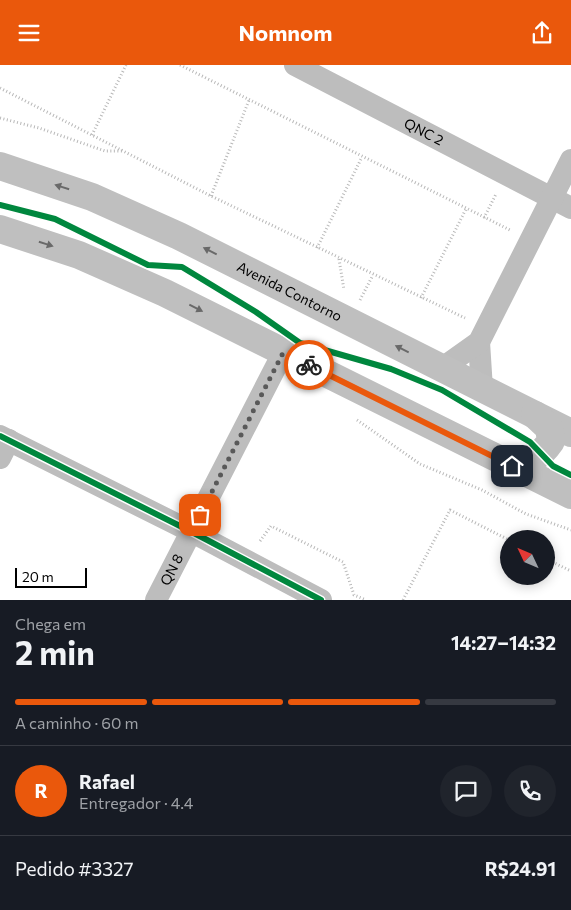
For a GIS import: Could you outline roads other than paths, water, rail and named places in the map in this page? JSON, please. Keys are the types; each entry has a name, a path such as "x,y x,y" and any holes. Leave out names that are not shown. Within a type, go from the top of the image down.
{"main road":[{"name":"Avenida Contorno","path":"0,167 92,197 179,235 571,433"},
{"path":"0,229 79,255 165,293 571,495"},
{"path":"512,466 531,461 541,454 551,441 549,428 535,415"}],"street":[{"name":"QNC 2","path":"295,65 561,203"},
{"path":"441,369 483,335 532,237 561,203 571,160"},
{"path":"482,389 483,335"},
{"name":"QN 8","path":"156,600 283,353"},
{"path":"3,445 192,532 321,600"}]}
